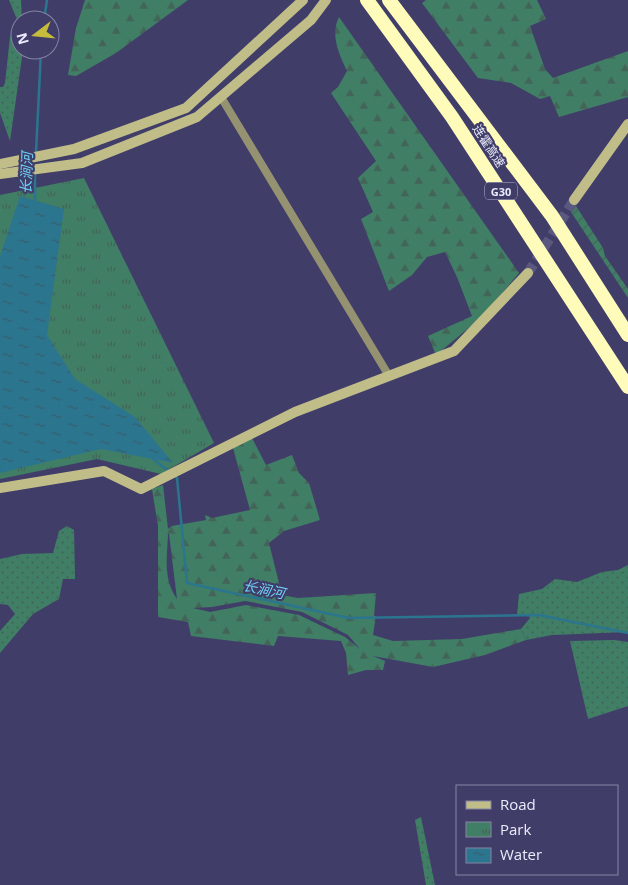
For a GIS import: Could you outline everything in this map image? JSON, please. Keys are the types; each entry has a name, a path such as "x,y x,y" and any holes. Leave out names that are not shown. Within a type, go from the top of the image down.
{"highway":[{"name":"连霍高速","path":"367,0 452,116 628,387"},
{"name":"连霍高速","path":"389,0 552,216 628,335"}],"main road":[{"path":"0,174 12,167 74,149 186,108 303,0"},
{"path":"0,164 12,167 82,163 197,118 311,20 326,0"},
{"path":"574,200 628,124"},
{"path":"0,488 104,471 141,489 295,412 454,351 528,273"}],"street":[{"path":"221,97 388,376"}],"green space":[{"path":"9,0 21,0 22,10 13,10"},
{"path":"85,0 188,0 116,53 76,76 68,75 76,28"},
{"path":"426,0 537,0 546,19 530,26 545,69 553,78 628,51 628,97 559,117 550,96 540,99 511,83 478,78 422,3"},
{"path":"339,17 519,273 482,317 436,355 428,336 472,316 445,252 427,257 412,275 389,291 361,219 373,212 358,178 376,161 331,93 338,87 347,71 335,38 336,24"},
{"path":"10,37 10,60 22,60 10,141 0,113 0,87 3,87"},
{"path":"84,178 214,443 161,474 97,459 0,479 0,195"},
{"path":"576,206 603,248 605,256 628,289 628,298 571,212"},
{"path":"252,438 266,465 292,455 299,473 309,483 320,520 284,531 269,543 282,595 298,598 376,593 374,616 376,616 373,635 393,641 462,639 521,629 526,640 485,655 433,667 373,656 385,661 383,670 366,670 348,675 346,653 341,641 278,636 274,646 191,636 188,622 158,617 158,526 152,489 163,485 168,529 172,526 206,520 205,515 212,518 250,510 233,448","holes":["169,534 177,599 168,576","245,601 302,612 348,635 360,649 345,637 299,615 246,605 210,612 193,608 212,607"]},
{"path":"67,526 74,530 75,579 63,579 59,599 33,614 0,653 0,631 15,614 8,605 0,604 0,559 22,554 53,553 59,531"},
{"path":"628,565 628,632 552,635 526,640 521,629 530,618 528,615 517,615 519,594 542,589 555,579 577,582 602,572 618,570"},
{"path":"614,640 628,642 628,706 588,719 570,641"},
{"path":"421,817 435,885 426,885 415,820"}],"water":[{"path":"20,196 64,209 47,335 75,379 135,417 173,463 101,449 0,473 0,256"}],"waterway":[{"name":"长涧河","path":"46,10 47,0"},
{"name":"长涧河","path":"36,153 41,60"},
{"name":"长涧河","path":"35,171 35,203"},
{"name":"长涧河","path":"153,459 170,472"},
{"name":"长涧河","path":"175,476 177,478 187,583 349,618 539,615 628,633"}],"tunnel":[{"path":"528,273 574,200"}]}
